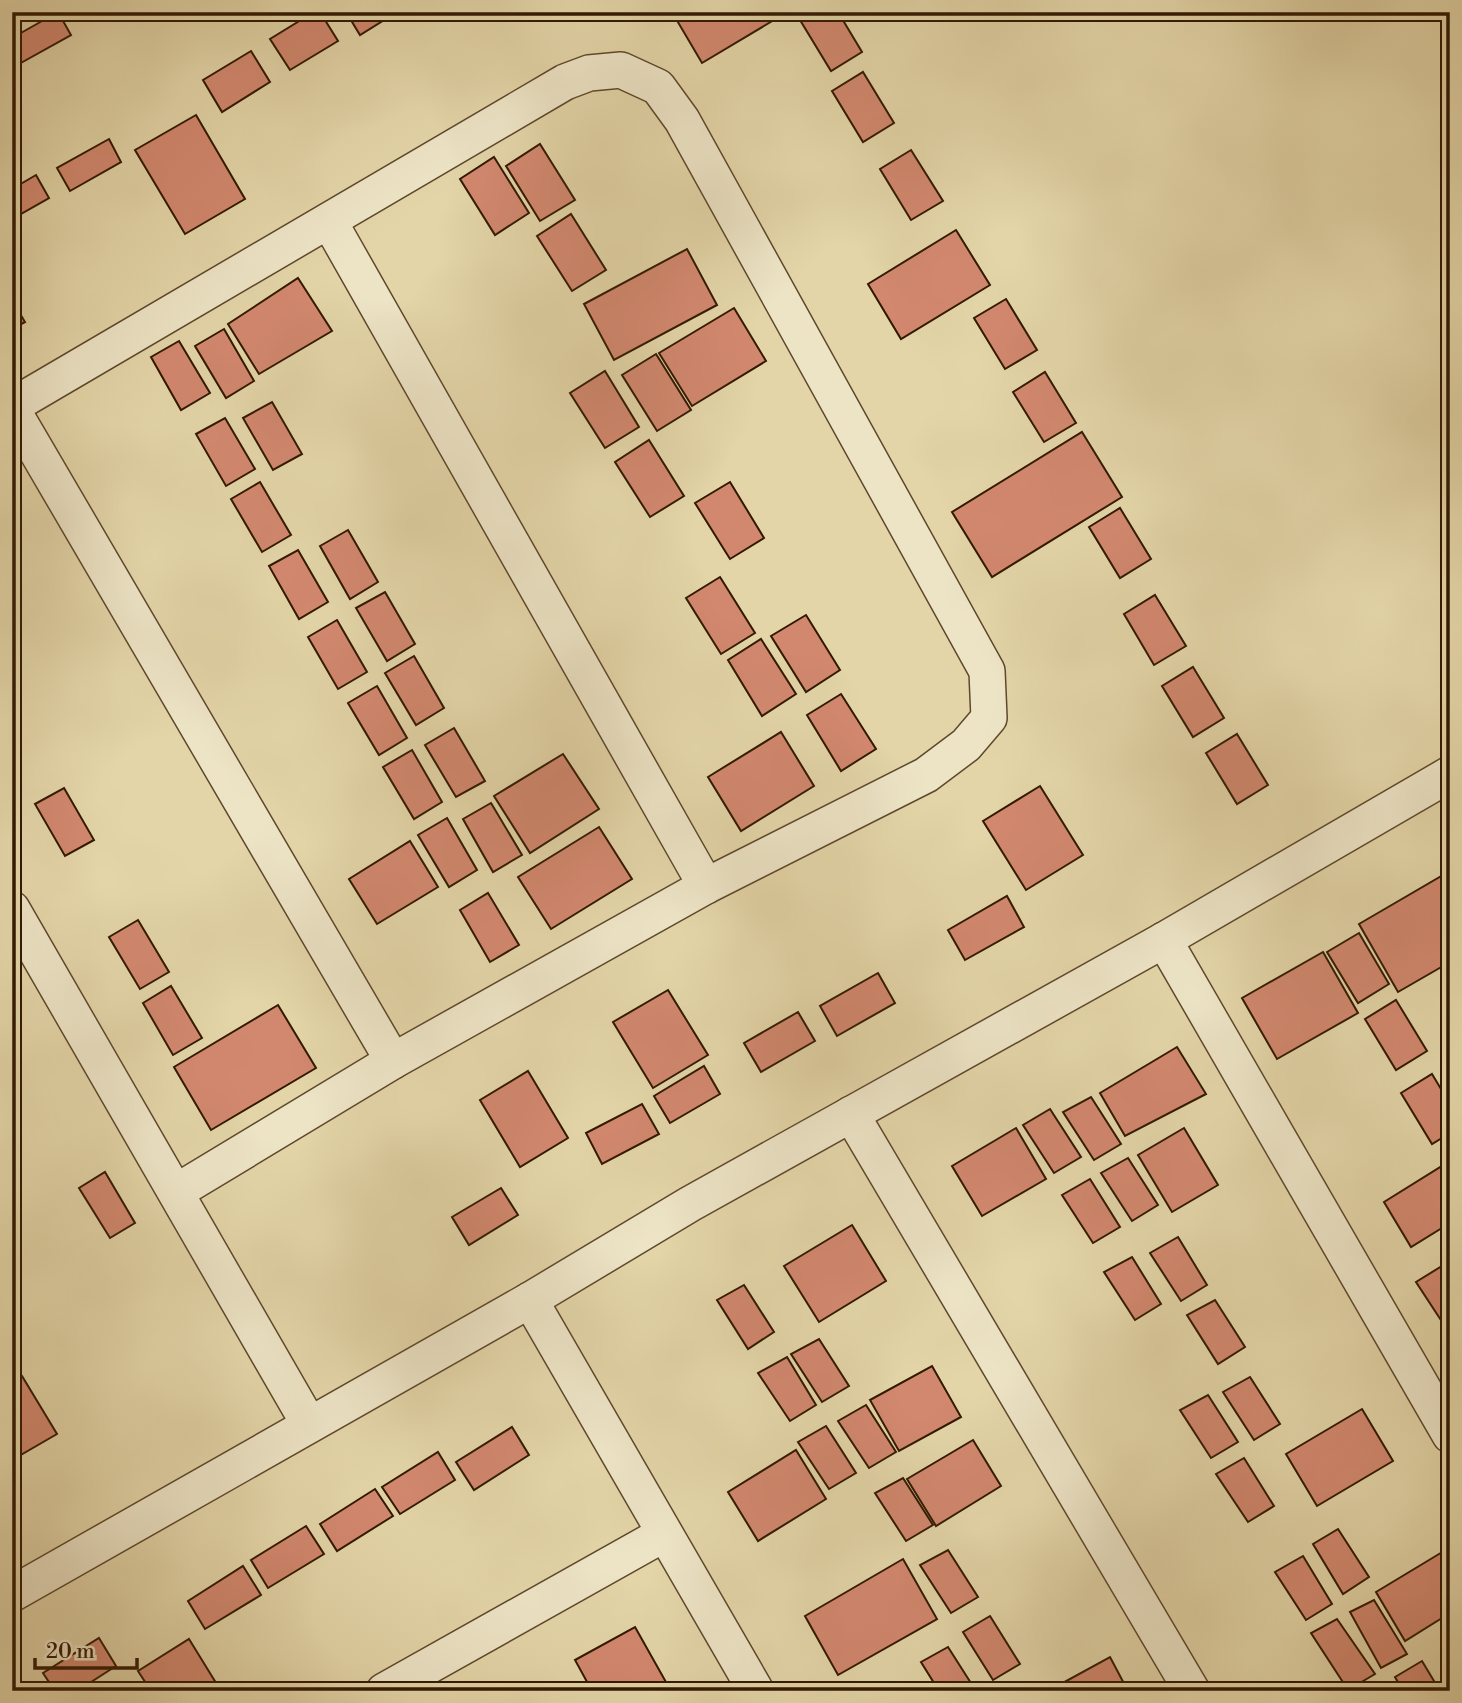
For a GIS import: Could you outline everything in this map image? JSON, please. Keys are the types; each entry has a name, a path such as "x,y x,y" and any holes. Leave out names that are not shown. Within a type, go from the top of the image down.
{"street":[{"path":"176,1192 393,1061 706,886 926,775 966,744 989,718 987,671 682,120 658,88 621,70 589,73 565,82 12,407 393,1061"},
{"path":"329,221 706,886"},
{"path":"12,1594 530,1300 690,1204 1164,940 1450,774"},
{"path":"12,909 309,1424"},
{"path":"1164,940 1450,1435"},
{"path":"851,1114 1192,1691"},
{"path":"530,1300 756,1691"},
{"path":"384,1691 664,1534"}],"building":[{"path":"58,12 71,35 19,64 12,51 12,38"},
{"path":"314,12 320,12 338,41 290,70 270,39"},
{"path":"346,12 397,12 360,35"},
{"path":"672,12 776,12 779,17 702,63"},
{"path":"813,12 838,12 862,52 831,71 800,20"},
{"path":"251,51 270,82 222,112 203,80"},
{"path":"863,72 894,123 863,142 832,91"},
{"path":"196,115 245,199 185,234 135,150"},
{"path":"109,139 121,162 70,191 57,168"},
{"path":"540,144 575,200 540,221 506,166"},
{"path":"911,150 943,201 911,220 880,169"},
{"path":"494,157 529,213 495,235 460,179"},
{"path":"36,175 49,198 12,219 12,189"},
{"path":"571,214 606,270 572,291 537,236"},
{"path":"956,230 990,285 901,339 868,284"},
{"path":"687,249 717,305 614,360 584,304"},
{"path":"298,278 332,331 259,374 228,324"},
{"path":"1006,299 1037,350 1005,369 974,318"},
{"path":"12,300 25,322 12,329"},
{"path":"734,308 766,361 692,406 659,353"},
{"path":"224,329 254,381 226,398 195,346"},
{"path":"179,341 210,393 181,410 151,357"},
{"path":"656,354 691,410 657,431 622,375"},
{"path":"605,371 639,427 605,448 570,393"},
{"path":"1045,372 1076,423 1044,442 1013,392"},
{"path":"272,402 302,454 273,470 243,418"},
{"path":"225,418 255,469 226,486 196,434"},
{"path":"1082,432 1122,497 992,577 952,512"},
{"path":"649,440 684,496 650,517 615,462"},
{"path":"260,482 291,535 262,552 231,499"},
{"path":"730,482 764,538 730,559 695,503"},
{"path":"1120,508 1151,559 1120,578 1089,527"},
{"path":"348,530 378,582 350,599 320,546"},
{"path":"298,550 328,602 299,619 269,566"},
{"path":"720,577 755,633 721,654 686,598"},
{"path":"385,592 415,644 387,661 356,608"},
{"path":"1155,595 1186,646 1154,665 1124,614"},
{"path":"806,615 840,670 806,692 771,636"},
{"path":"337,620 367,672 338,689 308,637"},
{"path":"761,639 796,694 762,716 728,660"},
{"path":"414,656 444,708 416,725 385,673"},
{"path":"1193,667 1224,718 1193,737 1162,686"},
{"path":"377,686 407,738 379,755 348,703"},
{"path":"841,694 876,749 841,771 807,715"},
{"path":"454,728 485,781 456,797 425,745"},
{"path":"781,732 814,786 741,831 708,777"},
{"path":"1237,734 1268,785 1237,804 1206,753"},
{"path":"412,750 442,802 414,819 383,767"},
{"path":"563,754 599,809 530,853 494,796"},
{"path":"1040,786 1083,855 1026,890 983,821"},
{"path":"64,788 94,840 65,856 35,804"},
{"path":"491,803 522,855 493,872 463,819"},
{"path":"447,818 477,870 449,887 418,835"},
{"path":"599,827 632,879 551,929 518,877"},
{"path":"410,841 438,887 377,924 349,879"},
{"path":"1450,871 1450,962 1398,992 1359,924"},
{"path":"488,893 519,945 490,962 460,910"},
{"path":"1007,896 1024,927 965,960 948,930"},
{"path":"138,920 169,972 140,989 109,937"},
{"path":"1359,933 1389,984 1358,1003 1327,952"},
{"path":"1323,952 1358,1013 1277,1059 1242,998"},
{"path":"878,973 895,1003 837,1036 820,1006"},
{"path":"171,986 202,1038 173,1055 143,1003"},
{"path":"668,990 708,1055 653,1088 613,1022"},
{"path":"1396,1000 1427,1051 1396,1070 1365,1019"},
{"path":"278,1005 316,1068 211,1130 174,1067"},
{"path":"798,1012 815,1041 761,1072 744,1043"},
{"path":"1177,1047 1206,1094 1125,1136 1100,1093"},
{"path":"704,1066 720,1094 670,1123 654,1096"},
{"path":"528,1071 568,1138 520,1167 480,1100"},
{"path":"1432,1074 1450,1104 1450,1133 1432,1144 1401,1093"},
{"path":"1091,1097 1121,1144 1094,1160 1063,1112"},
{"path":"642,1104 659,1134 602,1164 586,1133"},
{"path":"1050,1109 1081,1157 1054,1173 1023,1125"},
{"path":"1016,1128 1046,1179 982,1216 952,1166"},
{"path":"1184,1128 1218,1185 1172,1212 1138,1155"},
{"path":"1128,1158 1158,1205 1132,1221 1101,1173"},
{"path":"1442,1166 1450,1179 1450,1223 1411,1247 1384,1202"},
{"path":"105,1172 135,1223 110,1238 79,1188"},
{"path":"1090,1179 1120,1227 1093,1243 1062,1195"},
{"path":"501,1188 518,1215 469,1245 452,1217"},
{"path":"852,1225 886,1281 819,1322 784,1266"},
{"path":"1178,1237 1207,1285 1181,1301 1150,1253"},
{"path":"1132,1257 1161,1304 1135,1320 1104,1272"},
{"path":"1450,1261 1450,1334 1416,1282"},
{"path":"744,1285 774,1332 748,1349 717,1300"},
{"path":"1215,1300 1245,1347 1218,1364 1187,1315"},
{"path":"819,1339 849,1386 822,1402 791,1354"},
{"path":"787,1357 816,1405 790,1421 758,1373"},
{"path":"932,1366 961,1417 899,1451 870,1400"},
{"path":"22,1376 57,1434 12,1460 12,1382"},
{"path":"1250,1377 1280,1424 1254,1440 1223,1392"},
{"path":"1208,1395 1238,1442 1211,1458 1180,1410"},
{"path":"866,1405 896,1452 869,1468 838,1421"},
{"path":"1362,1409 1393,1461 1317,1506 1286,1454"},
{"path":"826,1426 856,1473 829,1489 798,1442"},
{"path":"512,1427 529,1455 474,1490 456,1462"},
{"path":"973,1440 1001,1486 936,1526 907,1479"},
{"path":"796,1450 826,1499 758,1541 728,1492"},
{"path":"438,1452 455,1480 400,1514 382,1487"},
{"path":"1244,1458 1274,1506 1248,1522 1216,1474"},
{"path":"903,1478 933,1525 906,1541 875,1493"},
{"path":"375,1489 393,1516 337,1551 320,1524"},
{"path":"306,1526 324,1554 268,1588 251,1560"},
{"path":"1338,1529 1369,1577 1343,1594 1313,1544"},
{"path":"948,1550 978,1597 951,1613 920,1565"},
{"path":"1444,1551 1450,1560 1450,1613 1405,1641 1376,1592"},
{"path":"1303,1556 1332,1604 1306,1620 1275,1572"},
{"path":"903,1559 937,1619 838,1675 805,1616"},
{"path":"243,1566 261,1595 205,1629 188,1601"},
{"path":"1374,1600 1407,1654 1381,1668 1350,1612"},
{"path":"990,1616 1020,1664 993,1680 963,1632"},
{"path":"1337,1619 1375,1674 1348,1690 1311,1633"},
{"path":"635,1627 671,1691 592,1691 575,1660"},
{"path":"99,1638 116,1666 77,1691 55,1691 43,1673"},
{"path":"189,1639 221,1691 151,1691 138,1671"},
{"path":"948,1647 976,1691 939,1691 921,1662"},
{"path":"1110,1657 1128,1691 1048,1691"},
{"path":"1422,1661 1440,1691 1403,1691 1395,1677"}]}
